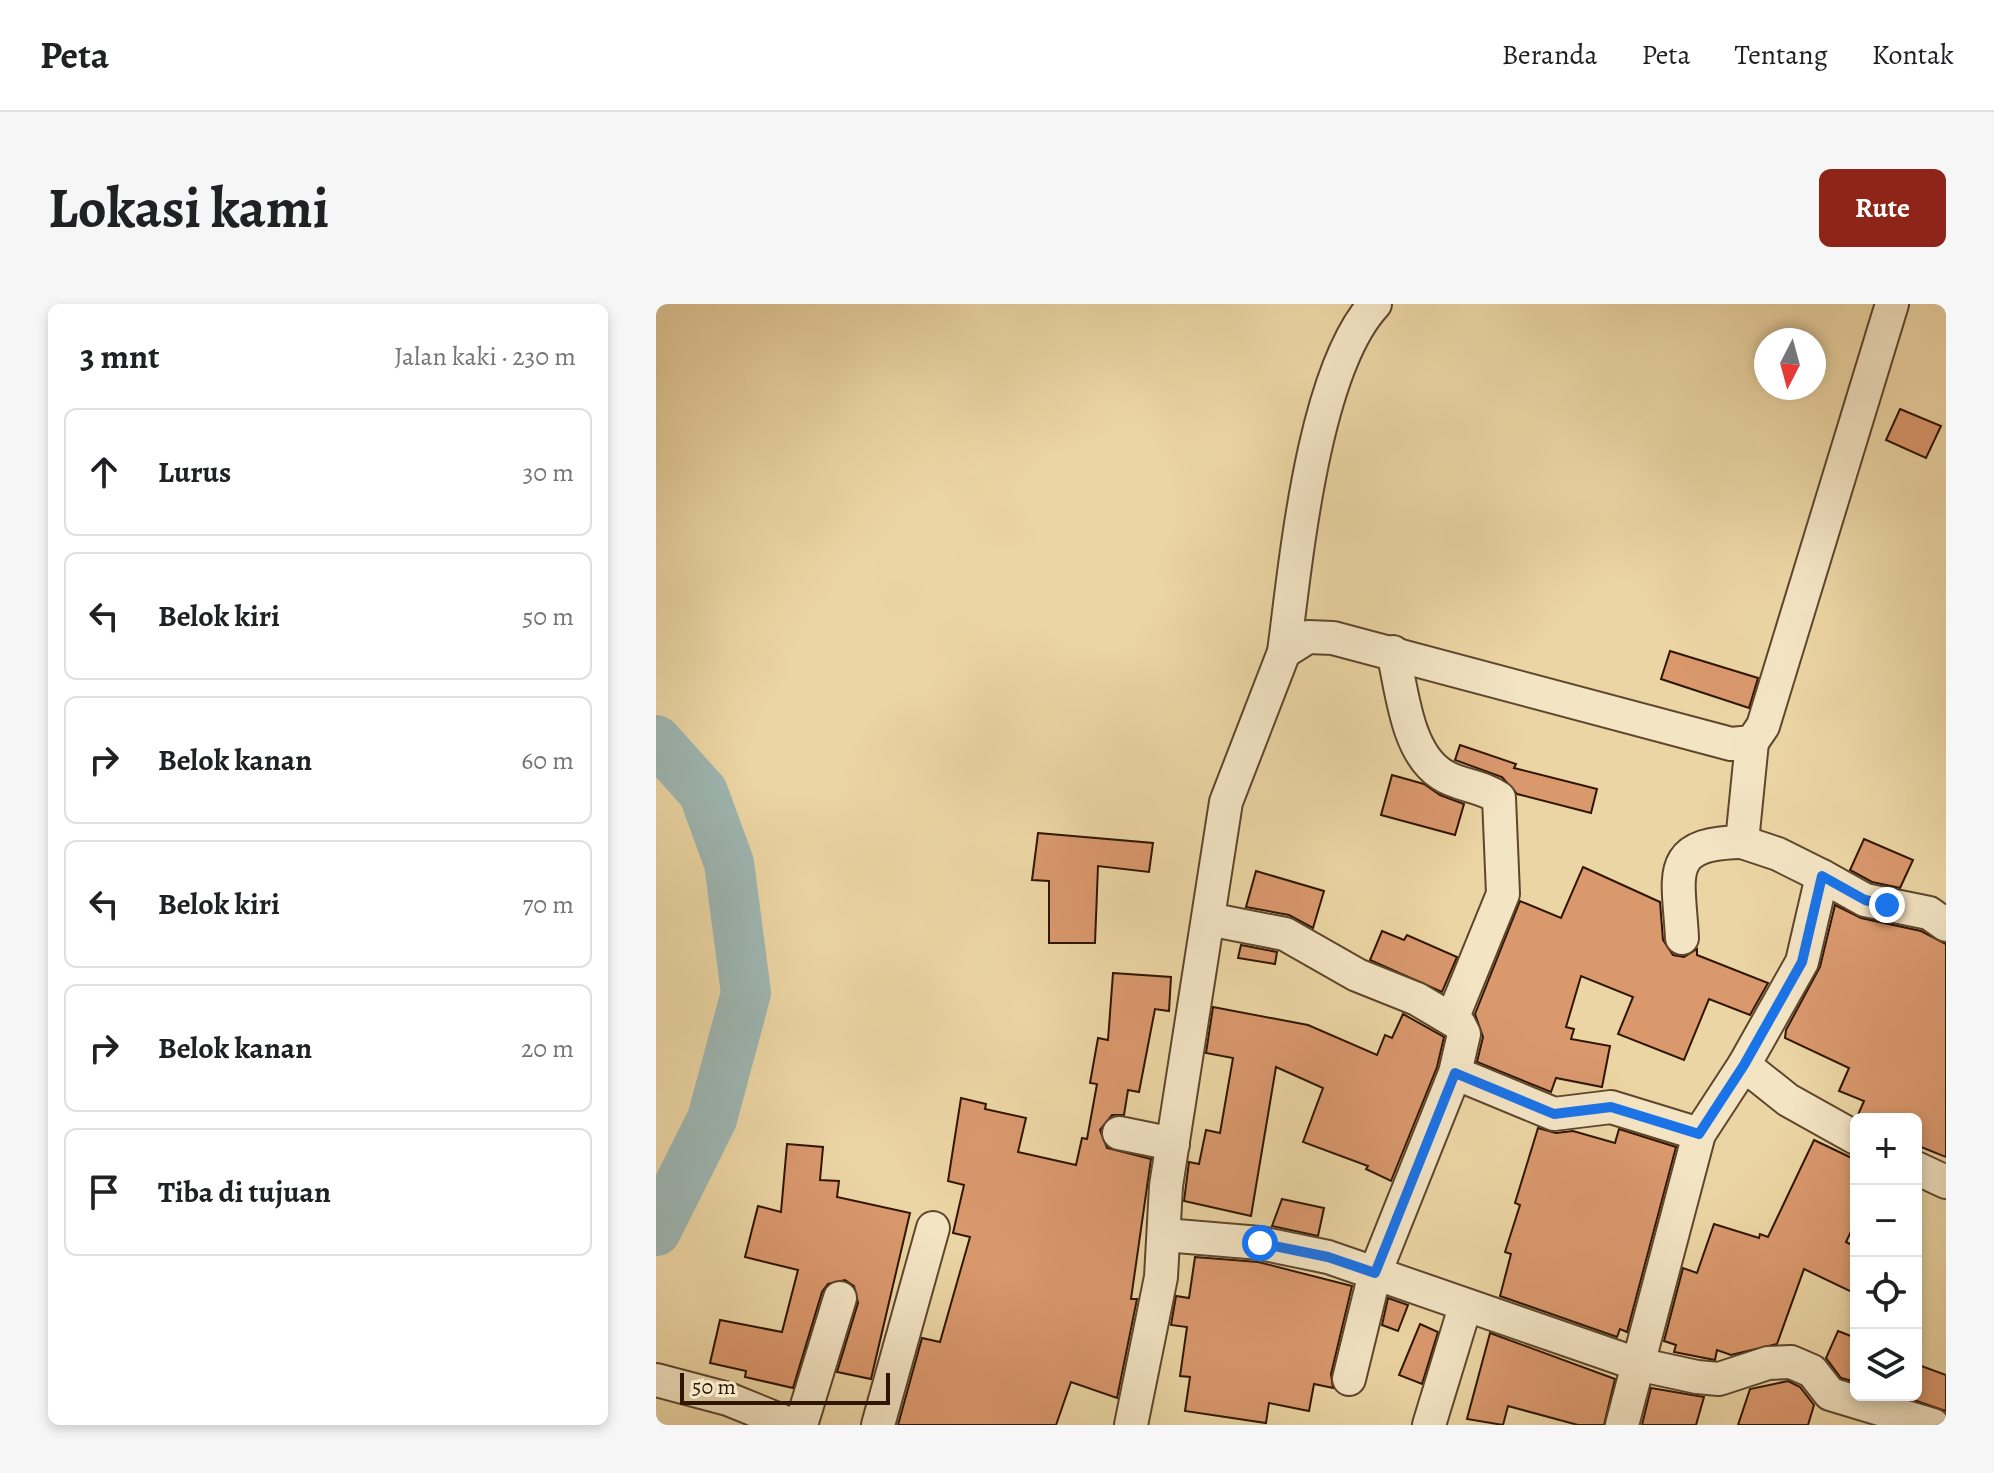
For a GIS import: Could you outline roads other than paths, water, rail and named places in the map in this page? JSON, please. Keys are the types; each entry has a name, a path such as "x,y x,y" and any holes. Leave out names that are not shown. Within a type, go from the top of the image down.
{"street":[{"path":"1131,1425 1161,1277 1166,1186 1226,802 1284,652 1304,498 1322,428 1347,348 1375,304"},
{"path":"1742,842 1752,742 1763,726 1892,304"},
{"path":"1284,652 1308,637 1333,638 1731,744 1752,742"},
{"path":"1393,652 1412,727 1424,756 1442,776 1486,789 1499,798 1503,894 1452,1019"},
{"path":"1682,938 1679,871 1685,856 1706,843 1742,842 1778,854 1865,900 1929,913 1946,925"},
{"path":"1622,1425 1699,1134 1744,1065 1802,962 1822,876"},
{"path":"1208,919 1285,934 1357,975 1417,999 1452,1019 1464,1034 1455,1073 1375,1273 1349,1379"},
{"path":"1744,1065 1788,1100 1850,1135"},
{"path":"1455,1073 1554,1114 1611,1107 1699,1134"},
{"path":"1119,1133 1173,1144"},
{"path":"1922,1171 1946,1182"},
{"path":"878,1425 933,1228"},
{"path":"1165,1235 1260,1243 1328,1257 1465,1307 1637,1364 1711,1379 1768,1363 1791,1362 1812,1371 1830,1394 1933,1425"},
{"path":"656,1380 728,1399 788,1424 840,1298"},
{"path":"1429,1425 1465,1307"}],"waterway":[{"path":"656,740 703,792 729,863 746,993 712,1119 656,1231"}]}
